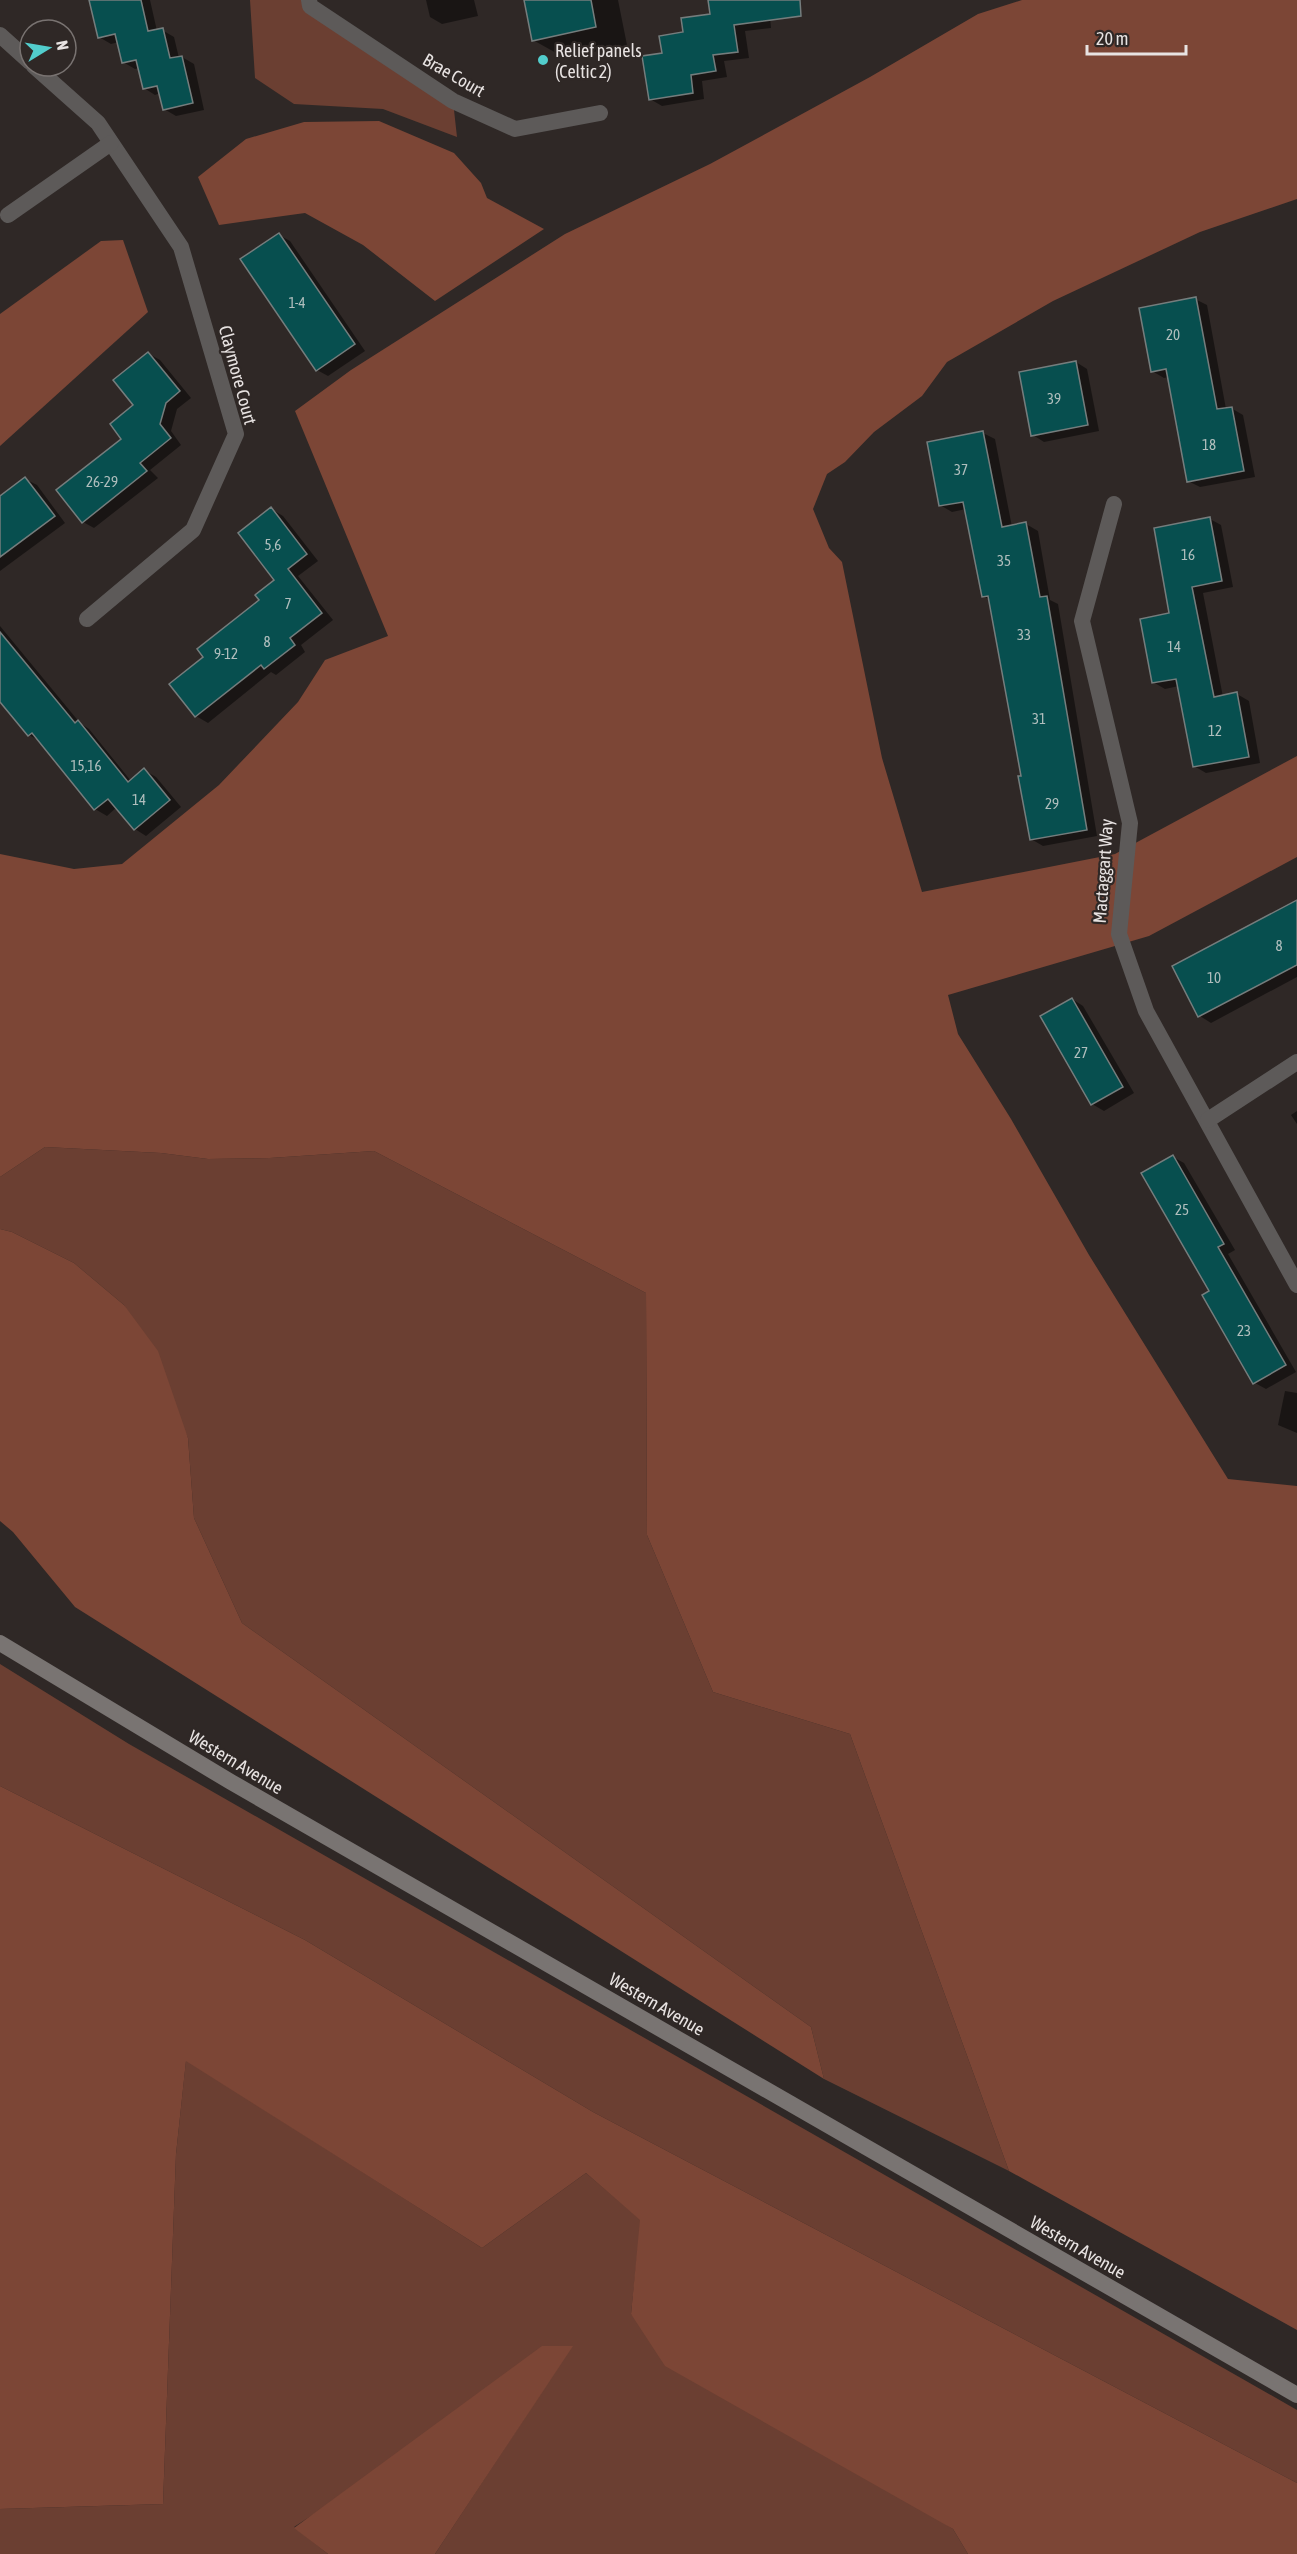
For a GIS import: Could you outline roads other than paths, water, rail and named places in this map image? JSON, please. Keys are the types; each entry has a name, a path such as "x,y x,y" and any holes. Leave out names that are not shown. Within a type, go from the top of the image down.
{"main road":[{"name":"Western Avenue","path":"0,1643 231,1782 1297,2395"}],"street":[{"name":"Brae Court","path":"309,0 309,6 453,101 515,129 600,113"},
{"path":"0,35 18,51"},
{"name":"Claymore Court","path":"47,78 98,123 181,247 236,434 193,530 87,619"},
{"path":"8,215 111,143"},
{"name":"Mactaggart Way","path":"1114,504 1082,621 1130,823 1119,934 1146,1011 1208,1120 1297,1286"},
{"path":"1208,1120 1297,1062"}],"place":[{"name":"Relief panels (Celtic 2)","path":"543,60"}]}
